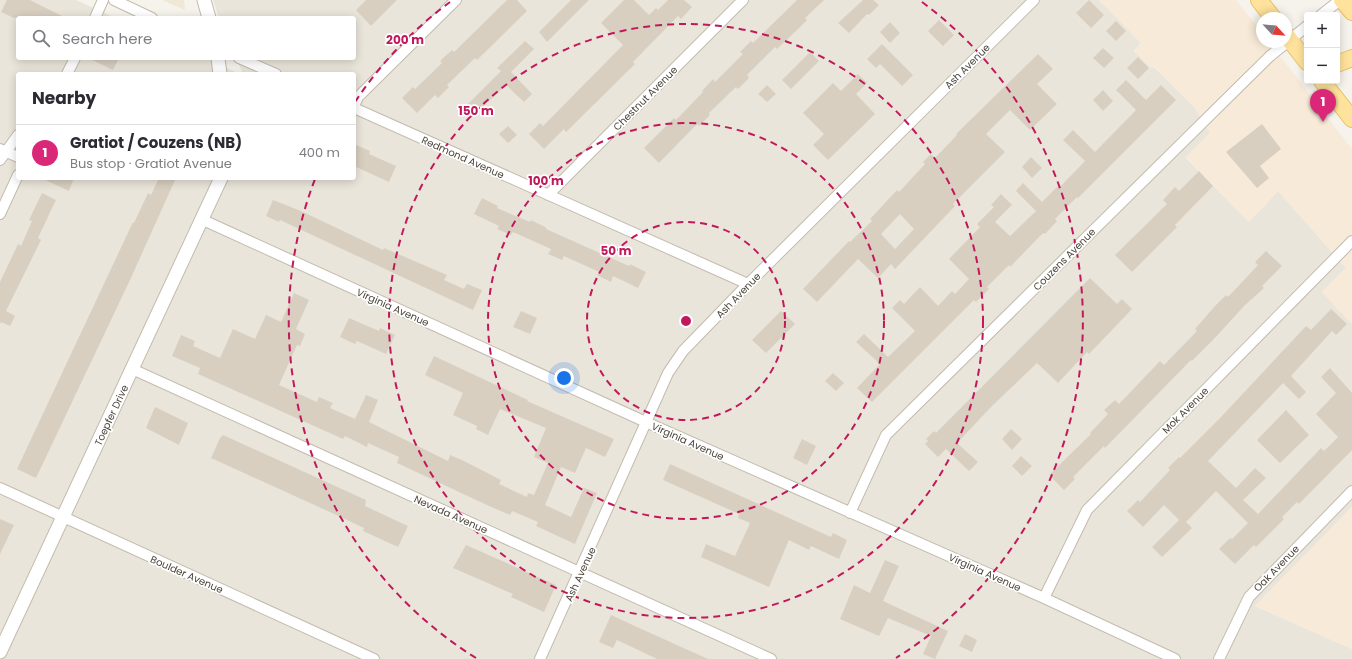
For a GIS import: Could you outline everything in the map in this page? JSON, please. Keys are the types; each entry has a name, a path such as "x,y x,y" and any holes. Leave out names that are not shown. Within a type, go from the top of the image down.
{"main road":[{"path":"1259,0 1268,12"},
{"path":"1341,0 1352,12"},
{"path":"1292,43 1304,58"},
{"path":"1340,63 1352,58"},
{"path":"1325,84 1352,119"}],"street":[{"path":"96,16 104,0"},
{"path":"114,0 148,16"},
{"path":"204,0 208,16"},
{"path":"356,102 358,97 456,0"},
{"name":"Chestnut Avenue","path":"548,195 743,0"},
{"name":"Ash Avenue","path":"540,659 648,423 668,373 683,351 748,284 1034,0"},
{"path":"1325,12 1341,0"},
{"name":"Couzens Avenue","path":"1292,35 1304,28"},
{"name":"Couzens Avenue","path":"850,513 886,435 1278,48"},
{"path":"68,72 74,60"},
{"path":"218,60 220,72"},
{"path":"244,60 271,72"},
{"name":"Redmond Avenue","path":"356,108 748,284"},
{"path":"0,160 3,150 16,137"},
{"path":"3,150 16,156"},
{"path":"0,214 16,179"},
{"name":"Toepfer Drive","path":"0,652 203,220 220,180"},
{"name":"Virginia Avenue","path":"203,220 648,423 1044,598 1175,659"},
{"name":"Mok Avenue","path":"1044,598 1087,510 1352,241"},
{"name":"Nevada Avenue","path":"132,369 771,659"},
{"name":"Boulder Avenue","path":"0,488 374,659"},
{"name":"Oak Avenue","path":"1219,659 1249,597 1352,491"}],"shaded area":[{"path":"0,0 76,0 112,16 16,16 16,60 209,60 236,72 16,72 16,180 356,180 356,72 242,72 237,60 356,60 356,16 218,16 213,0 1099,0 1141,43 1134,51 1152,68 1153,66 1195,108 1210,133 1186,158 1249,222 1278,191 1346,268 1322,292 1352,324 1352,507 1255,606 1352,649 1352,659 0,659"},
{"path":"162,0 184,0 185,10"},
{"path":"1099,0 1236,0 1256,25 1256,48 1274,48 1352,149 1352,324 1322,292 1346,268 1278,191 1249,222 1186,157 1210,133 1195,108 1154,66 1151,68 1133,51 1141,43"},
{"path":"1352,507 1352,649 1255,606"}],"building":[{"path":"7,0 30,0 62,16 16,16 16,18 14,18 1,12"},
{"path":"366,0 397,0 371,26 356,10"},
{"path":"507,0 517,0 527,11 477,60 475,58 447,85 449,87 438,98 435,95 417,113 402,98 413,87 415,89 442,63 440,61 452,50 454,52"},
{"path":"571,0 589,0 547,42 539,32"},
{"path":"624,0 634,0 649,15 656,8 658,10 668,0 684,0 692,7 681,19 678,16 633,62 635,64 566,132 564,129 544,149 529,134 540,123 543,126 623,45 601,23"},
{"path":"797,0 824,0 805,18 807,20 796,31 777,49 775,47 747,75 749,78 738,89 736,87 709,113 710,115 699,126 697,124 659,163 644,148 674,118 676,120 703,92 702,91 713,79 715,82 743,54 740,52 751,41 753,43"},
{"path":"863,0 873,0 879,5 869,15 867,14 849,33 838,23"},
{"path":"1089,0 1104,15 1091,28 1076,13"},
{"path":"939,20 954,35 943,46 928,31"},
{"path":"1116,21 1126,31 1116,41 1106,31"},
{"path":"890,22 900,33 890,43 880,32"},
{"path":"525,41 534,49 511,72 532,94 524,102 506,85 471,118 462,110 501,71 497,68"},
{"path":"882,44 913,75 902,86 880,64 876,68 867,59"},
{"path":"1103,48 1114,58 1104,68 1093,58"},
{"path":"810,52 819,61 791,89 782,80"},
{"path":"1038,54 1053,69 1037,84 1057,104 1030,130 1010,110 986,134 1005,152 953,204 955,206 895,269 891,264 878,278 858,259 817,302 803,289 849,241 850,242 872,221 870,219 897,190 899,192 925,164 923,162 931,154 935,158 957,135 956,134","holes":["900,214 914,229 895,249 881,234"]},
{"path":"1138,57 1149,68 1138,79 1127,68"},
{"path":"92,60 118,60 113,70"},
{"path":"858,74 867,83 856,94 875,114 828,160 813,145 824,134 803,113 833,83 841,91"},
{"path":"1126,80 1146,100 1161,85 1176,100 1055,219 1057,221 1045,234 1043,233 1010,267 1009,265 987,287 989,289 976,302 974,300 872,402 857,388 880,364 856,342 864,334 888,357 915,331 892,308 900,300 904,304 920,287 938,306 952,291 955,294 969,279 949,259 980,227 977,224 994,207 991,205 1001,194 1012,205 995,222 1010,236 1036,211 1016,191 1023,183 1042,202 1057,187 1059,188 1085,161 1063,140 1073,130 1095,152 1136,110 1116,90"},
{"path":"767,85 776,94 767,102 758,94"},
{"path":"1103,90 1113,101 1103,111 1093,100"},
{"path":"1262,124 1281,149 1260,166 1269,178 1257,188 1226,152"},
{"path":"508,126 517,135 508,143 499,134"},
{"path":"356,145 370,151 369,154 396,166 389,182 356,167"},
{"path":"1031,157 1042,168 1032,178 1022,167"},
{"path":"1199,171 1213,186 1175,225 1177,227 1132,272 1115,255 1167,204 1163,200 1175,187 1179,191"},
{"path":"45,180 73,180 69,191"},
{"path":"158,180 175,180 130,280 36,478 17,469 133,222 134,223 148,193 151,195"},
{"path":"42,193 56,200 38,238 41,240 6,311 15,316 10,326 1,322 0,324 0,282 18,244 21,246 32,221 29,220"},
{"path":"482,198 498,206 497,208 530,222 531,220 547,228 546,229 629,266 630,264 646,272 638,288 613,276 611,282 597,275 599,272 564,256 562,260 548,254 551,249 513,232 511,235 497,229 499,226 474,214"},
{"path":"273,200 301,211 383,250 384,248 447,275 444,280 464,289 467,284 482,290 473,310 280,220 279,222 266,216"},
{"path":"1266,251 1282,266 1262,286 1264,288 1244,306 1214,339 1192,361 1191,360 1105,448 1104,446 1073,477 1075,479 1064,490 1049,475 1091,434 1090,433 1108,414 1104,410 1115,400 1119,404 1160,361 1164,365 1197,331 1195,329 1214,307 1226,295 1228,297 1258,265 1255,262"},
{"path":"1090,278 1117,304 1122,299 1132,309 1089,354 1087,352 1058,383 1037,363 993,405 957,443 978,462 969,471 946,449 938,457 925,444 928,441 926,439 934,431 936,433"},
{"path":"294,293 309,300 296,329 305,334 300,346 297,345 279,385 317,402 319,397 333,403 330,408 355,419 366,395 378,400 369,422 448,461 450,455 464,461 501,480 499,484 527,497 528,493 534,495 548,463 534,457 546,428 500,409 488,435 476,429 477,426 453,415 463,393 425,375 434,356 528,400 527,401 614,439 605,457 586,448 575,473 561,467 545,505 571,517 584,488 597,493 575,544 536,526 538,522 512,511 510,515 397,463 399,457 368,443 367,447 345,436 343,439 198,374 200,368 172,356 181,335 195,341 193,346 220,358 233,329 255,339 266,315 281,322"},
{"path":"1331,309 1347,324 1336,335 1332,331 1291,376 1306,392 1299,399 1283,383 1208,461 1236,488 1255,468 1266,478 1243,500 1258,514 1321,448 1324,451 1338,437 1316,414 1336,393 1321,377 1330,368 1352,393 1352,450 1299,504 1297,502 1282,517 1284,519 1256,547 1254,545 1235,564 1219,549 1230,538 1232,539 1248,523 1216,491 1186,522 1192,528 1162,557 1152,547 1179,520 1164,505 1143,527 1127,511 1138,500 1140,502 1170,470 1168,468 1221,417 1306,326 1311,330"},
{"path":"521,311 537,318 530,334 513,327"},
{"path":"781,311 795,324 766,353 752,340"},
{"path":"349,318 379,331 380,328 395,335 386,354 357,341 355,344 340,337"},
{"path":"833,373 844,383 836,391 825,381"},
{"path":"155,407 188,423 179,445 146,428"},
{"path":"1286,410 1309,435 1280,463 1257,440"},
{"path":"1011,429 1022,439 1012,450 1002,439"},
{"path":"223,435 366,500 365,506 408,526 398,547 363,531 364,528 343,518 211,458 220,438"},
{"path":"802,439 816,446 807,465 793,458"},
{"path":"1021,456 1032,466 1022,476 1012,466"},
{"path":"670,464 831,537 833,533 847,540 839,559 811,546 809,550 789,540 769,587 701,557 706,544 735,556 750,523 738,518 739,514 663,480"},
{"path":"0,519 14,525 0,554"},
{"path":"466,545 556,585 544,612 511,597 513,594 453,568"},
{"path":"885,560 899,566 883,601 948,631 935,659 923,654 931,636 888,618 879,636 840,619 854,585 870,593"},
{"path":"611,615 708,659 657,659 617,640 613,648 599,642"},
{"path":"965,634 977,640 972,652 959,646"}],"place":[{"name":"Gratiot / Couzens (NB)","path":"1323,122"}]}
